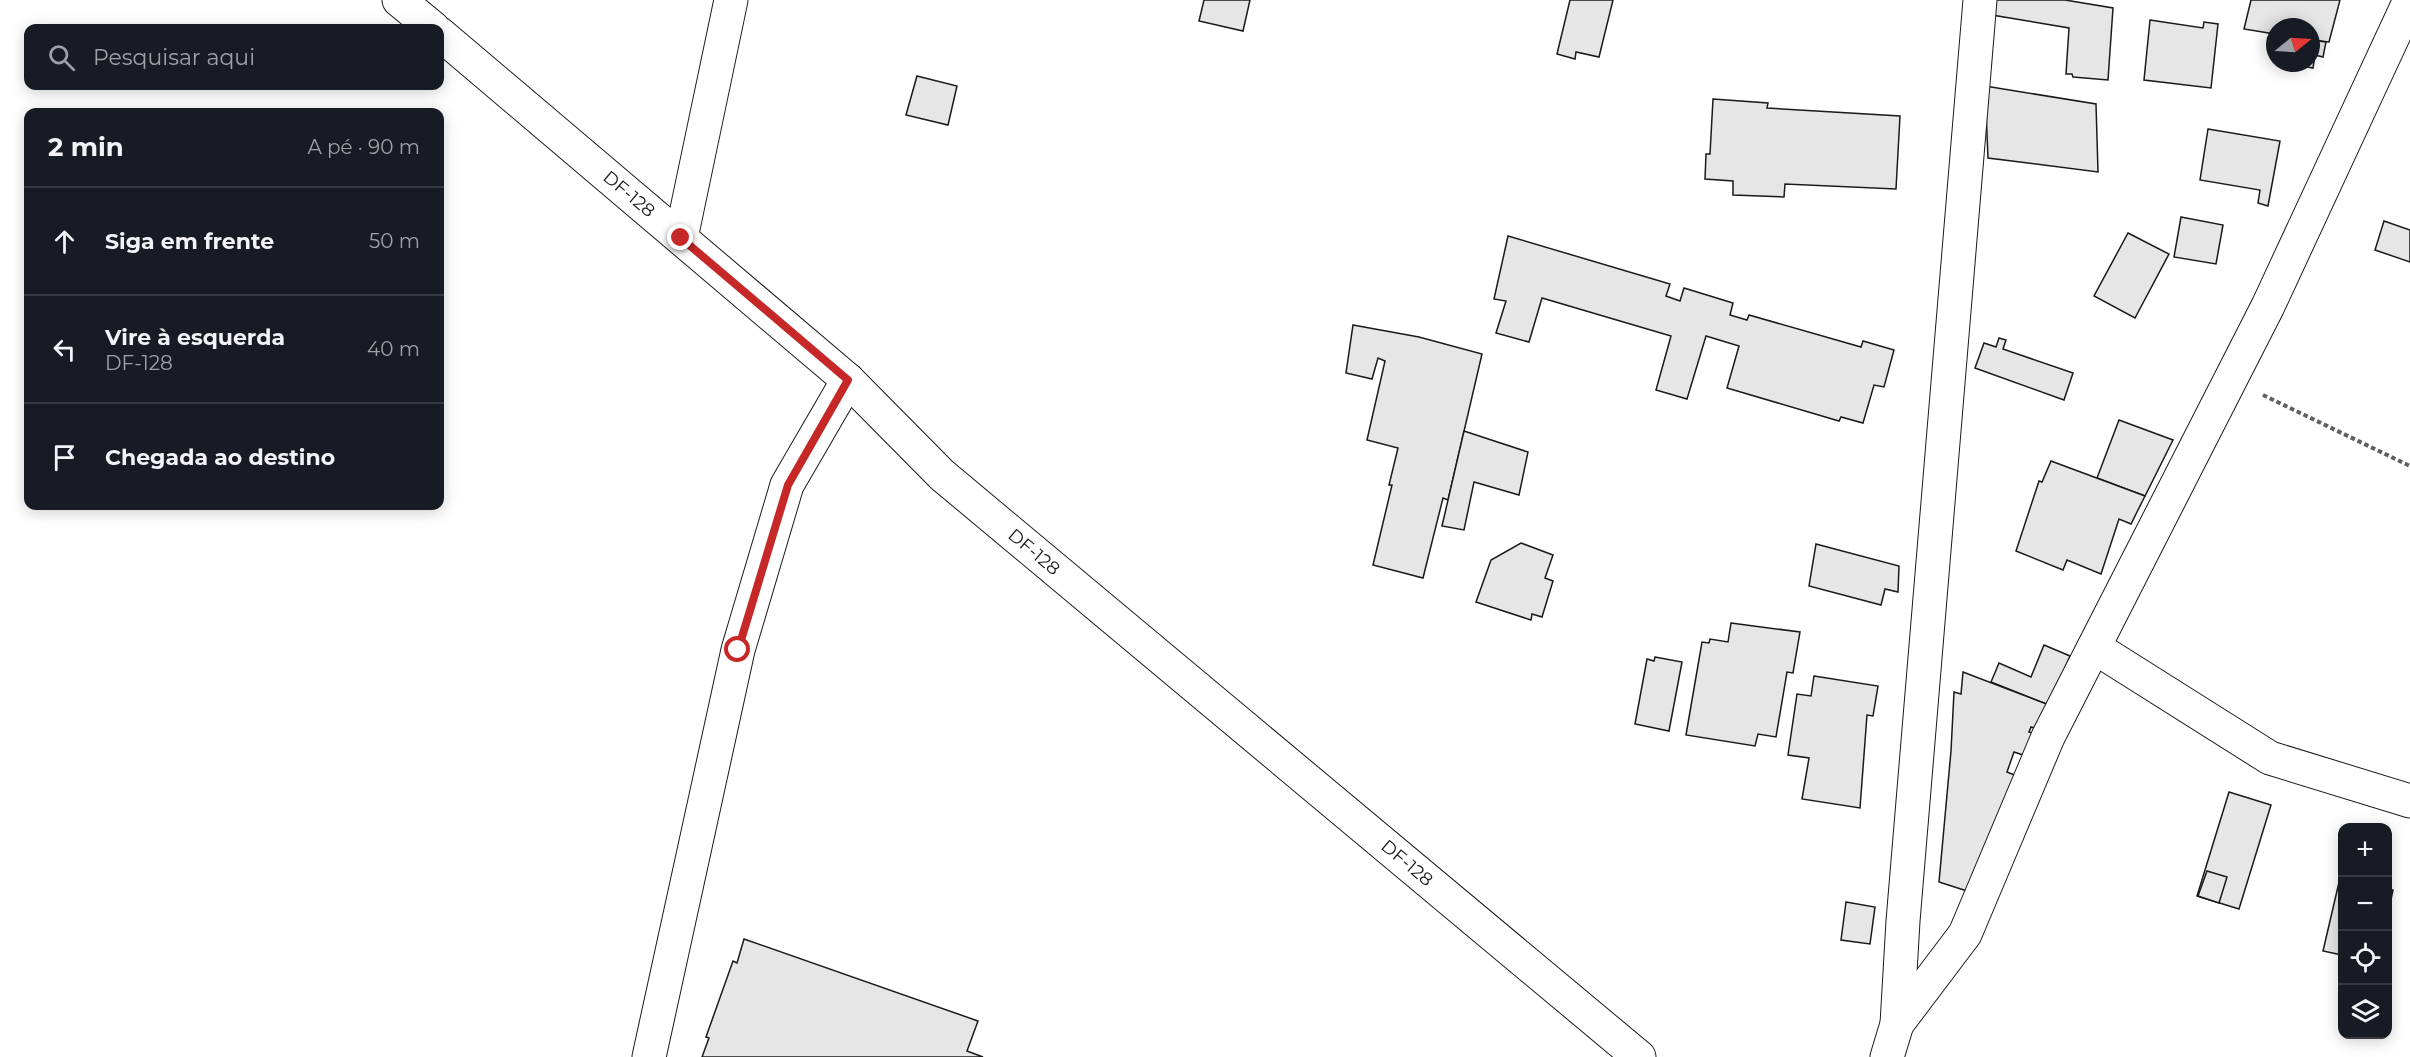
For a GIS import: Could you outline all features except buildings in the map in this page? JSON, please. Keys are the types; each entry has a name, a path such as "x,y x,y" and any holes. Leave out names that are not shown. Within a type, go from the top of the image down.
{"street":[{"path":"399,0 428,24"},
{"path":"681,238 731,0"},
{"path":"1887,1057 1897,1024 1903,921 1980,0"},
{"path":"1897,1024 1965,934 2048,737 2268,306 2410,0"},
{"name":"DF-128","path":"444,37 848,380 942,475 1639,1057"},
{"path":"649,1057 738,650 788,485 848,380"},
{"path":"2094,647 2270,758 2410,801"}],"path":[{"path":"2230,379 2410,466"}],"route":[{"path":"681,238 848,380 788,485 738,650"}]}
